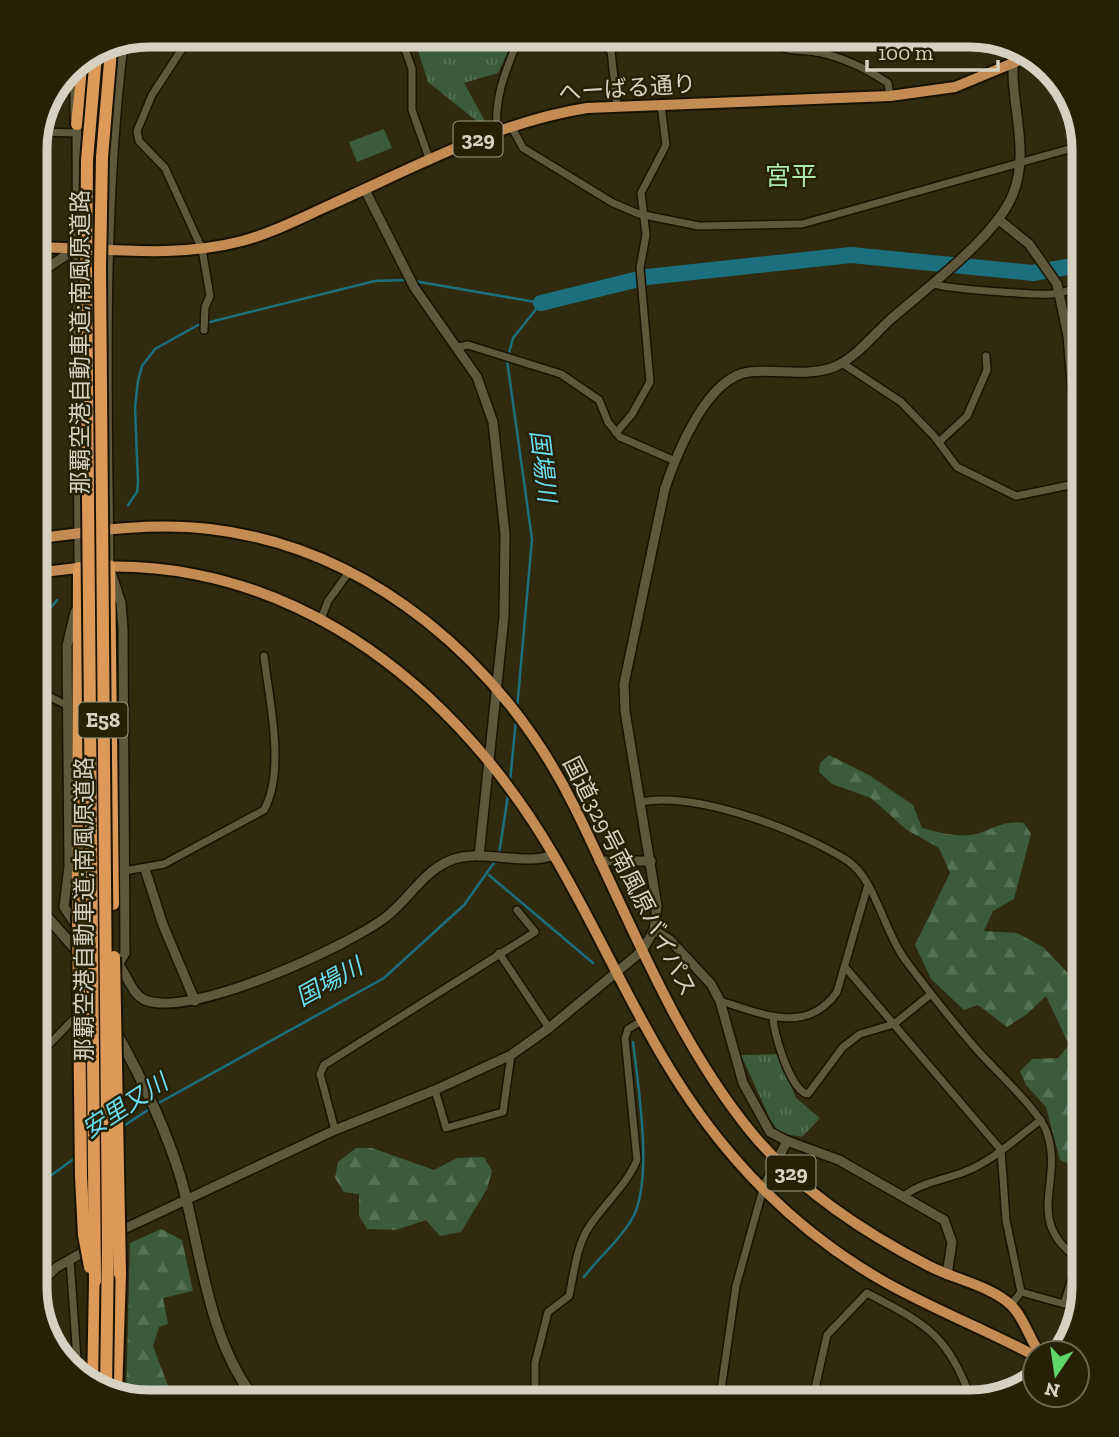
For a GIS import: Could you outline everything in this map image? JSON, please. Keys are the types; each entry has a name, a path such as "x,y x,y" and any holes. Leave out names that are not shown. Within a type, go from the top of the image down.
{"highway":[{"name":"那覇空港自動車道;南風原道路","path":"106,1380 108,1245 100,268 102,157 111,55"},
{"name":"へーばる通り","path":"47,247 157,252 202,249 256,237 497,131 567,111 617,106 890,96 955,87 1020,61"},
{"name":"那覇空港自動車道;南風原道路","path":"93,1373 95,1281 86,270 87,160 95,64"},
{"path":"77,128 83,73"},
{"name":"国道329号南風原バイパス","path":"78,532 109,528 192,528 254,536 312,554 349,572 427,622 497,689 522,722 572,802 642,951 708,1068 749,1129 776,1159 839,1210 896,1248 1011,1305"},
{"name":"329","path":"47,537 78,532"},
{"path":"109,566 120,1274 116,1384"},
{"name":"329","path":"47,574 79,574 109,566 166,568 230,581 321,619 380,654 415,683 500,776 554,855 640,1022 705,1121 763,1189 828,1244 883,1281 1021,1349"},
{"path":"79,574 78,913 83,1214 86,1256 95,1281"},
{"path":"1011,1305 1032,1339"}],"main road":[{"path":"47,916 81,956 107,1018 156,1112 187,1201 221,1333 250,1390"}],"street":[{"path":"183,47 152,95 137,131 139,141 165,169 202,249 209,296 204,328"},
{"path":"404,47 412,69 412,110 430,161"},
{"path":"497,131 495,108 502,77 515,47"},
{"path":"606,47 611,51"},
{"path":"611,47 617,106"},
{"path":"782,47 795,53 816,52 868,70 888,83 890,96"},
{"path":"816,52 819,47"},
{"path":"47,1047 82,1013 120,966 124,953 123,629 121,603 109,566 110,249 123,51"},
{"path":"47,1275 127,1228 335,1130 435,1090 511,1055 549,1028 642,951 654,930 657,906 625,711 625,672 665,488 675,461 705,407 726,381 748,372 815,371 842,363 936,280 998,219 1014,192 1020,164 1020,136 1012,88 1014,58"},
{"path":"73,82 72,112 77,128 79,574 75,585 75,613 67,638 69,866 64,907 79,930 120,966 133,989 146,1000 195,1001 244,987 363,932 390,915 440,866 464,857 542,859 554,855"},
{"path":"616,433 646,392 651,378 640,268 646,235 641,193 666,145 661,105"},
{"path":"511,126 523,148 613,203 642,214 699,226 802,224 1072,148"},
{"path":"49,131 77,128"},
{"path":"365,190 414,287 458,347 484,392 496,442 505,575 483,856"},
{"path":"998,219 1041,258 1059,288 1072,365"},
{"path":"47,268 78,248"},
{"path":"936,280 937,287 963,290 1072,286"},
{"path":"458,347 468,345 561,374 599,400 616,433 675,461"},
{"path":"939,442 967,416 987,370 986,356"},
{"path":"842,363 901,402 939,442 957,467 1011,496 1072,483"},
{"path":"321,619 328,601 349,572"},
{"path":"124,871 164,864 264,810 270,798 275,769 264,656"},
{"path":"47,695 68,706"},
{"path":"641,802 718,808 758,818 848,861 865,876 892,943 931,994 1041,1120 1050,1147 1046,1216 1053,1234 1072,1255"},
{"path":"599,862 651,861"},
{"path":"145,869 163,925 195,1001"},
{"path":"720,1000 773,1016 791,1018 813,1014 828,1005 838,992 868,887"},
{"path":"335,1130 320,1074 324,1065 535,932 517,909"},
{"path":"47,922 51,920"},
{"path":"654,930 681,951 711,984 720,1000 743,1083 770,1132 839,1160 944,1220 953,1242 947,1275"},
{"path":"499,953 549,1028"},
{"path":"845,967 1001,1150 1006,1220 1021,1292 1011,1305"},
{"path":"773,1016 783,1059 799,1090 808,1094 843,1047 860,1034 894,1024 931,994"},
{"path":"535,1390 535,1363 548,1312 569,1296 579,1248 587,1229 630,1175 637,1160 625,1038 628,1029 640,1022"},
{"path":"435,1090 446,1128 502,1112 511,1055"},
{"path":"904,1196 915,1187 965,1172 1001,1150 1041,1120"},
{"path":"721,1390 736,1286 763,1189 787,1141"},
{"path":"70,1260 77,1360"},
{"path":"1021,1292 1064,1304 1072,1278"},
{"path":"815,1390 827,1335 867,1293 911,1315 951,1352 967,1390"}],"green space":[{"path":"417,47 510,47 498,73 464,83 485,121 479,123 428,82"},
{"path":"384,129 392,148 357,162 349,142"},
{"path":"829,755 869,775 913,805 922,828 965,835 1015,822 1024,823 1031,834 1014,899 993,911 984,931 1017,933 1043,947 1072,977 1072,1166 1060,1160 1046,1107 1026,1085 1020,1071 1032,1059 1058,1058 1069,1045 1046,996 1027,1014 1007,1027 978,1005 964,1010 931,979 915,945 950,873 939,848 907,830 871,798 832,784 819,772 820,763"},
{"path":"778,1054 796,1098 820,1118 802,1137 780,1133 771,1121 741,1055"},
{"path":"356,1148 372,1148 434,1170 457,1158 484,1157 492,1171 487,1189 461,1232 440,1236 426,1220 396,1230 367,1229 359,1216 359,1194 344,1192 335,1178 338,1162"},
{"path":"161,1229 182,1240 193,1291 163,1298 168,1324 159,1327 153,1346 170,1390 126,1387 130,1243"}],"waterway":[{"name":"国場川","path":"541,303 647,277 851,255 1033,273 1072,266"},
{"path":"128,505 137,492 138,483 135,407 138,381 142,366 155,349 198,325 375,281 407,280"},
{"path":"414,281 541,303"},
{"name":"国場川","path":"517,709 532,539 507,360 513,338 541,303"},
{"path":"47,613 57,600"},
{"name":"国場川","path":"510,782 516,719"},
{"name":"国場川","path":"499,854 508,795"},
{"name":"国場川","path":"157,1104 384,978 464,905 496,860"},
{"path":"489,875 593,963"},
{"path":"584,1277 627,1227 639,1202 643,1133 633,1042"},
{"name":"安里又川","path":"122,1127 151,1108"},
{"name":"安里又川","path":"47,1178 75,1158"}],"district":[{"name":"宮平","path":"791,176"}]}
